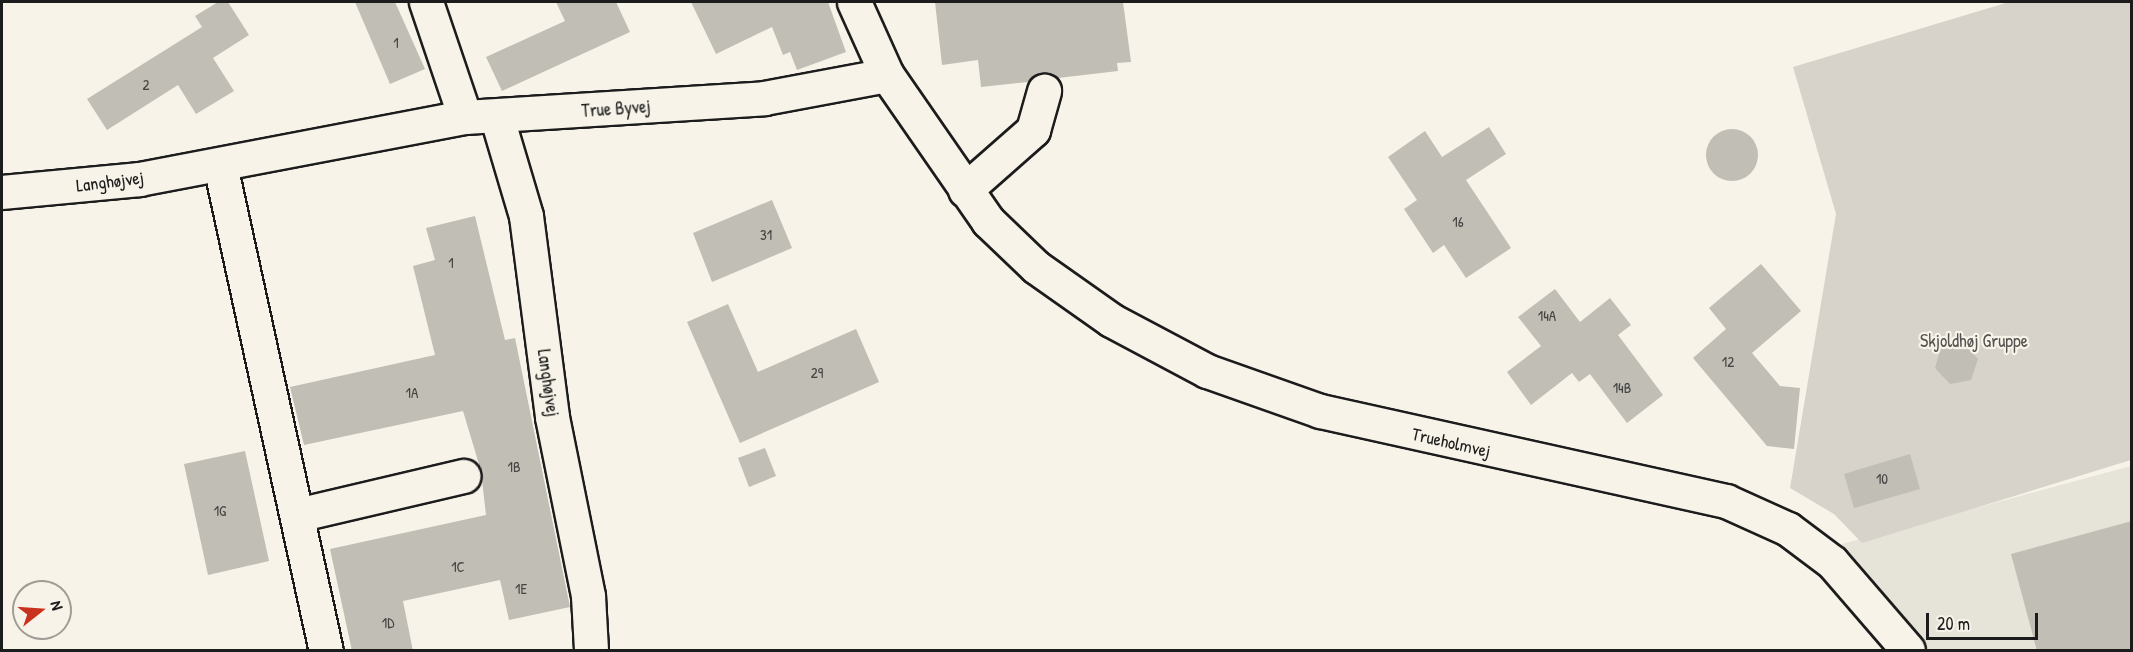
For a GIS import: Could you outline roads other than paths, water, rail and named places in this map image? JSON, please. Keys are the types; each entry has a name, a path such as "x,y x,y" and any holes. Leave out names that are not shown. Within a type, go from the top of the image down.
{"street":[{"path":"426,2 465,117"},
{"path":"854,2 887,75 965,190 1033,129 1044,91"},
{"name":"True Byvej","path":"465,117 497,118 764,98 887,75"},
{"name":"Langhøjvej","path":"2,192 220,165 465,117"},
{"name":"Langhøjvej","path":"497,118 526,216 552,417 588,596 591,651"},
{"path":"220,165 326,651"},
{"name":"Trueholmvej","path":"965,190 988,221 1036,267 1112,320 1208,371 1320,411 1426,438 1726,501 1788,529 1858,587 1908,651"},
{"path":"297,515 463,476"}],"park label":[{"name":"Skjoldhøj Gruppe","path":"1974,341"}]}
